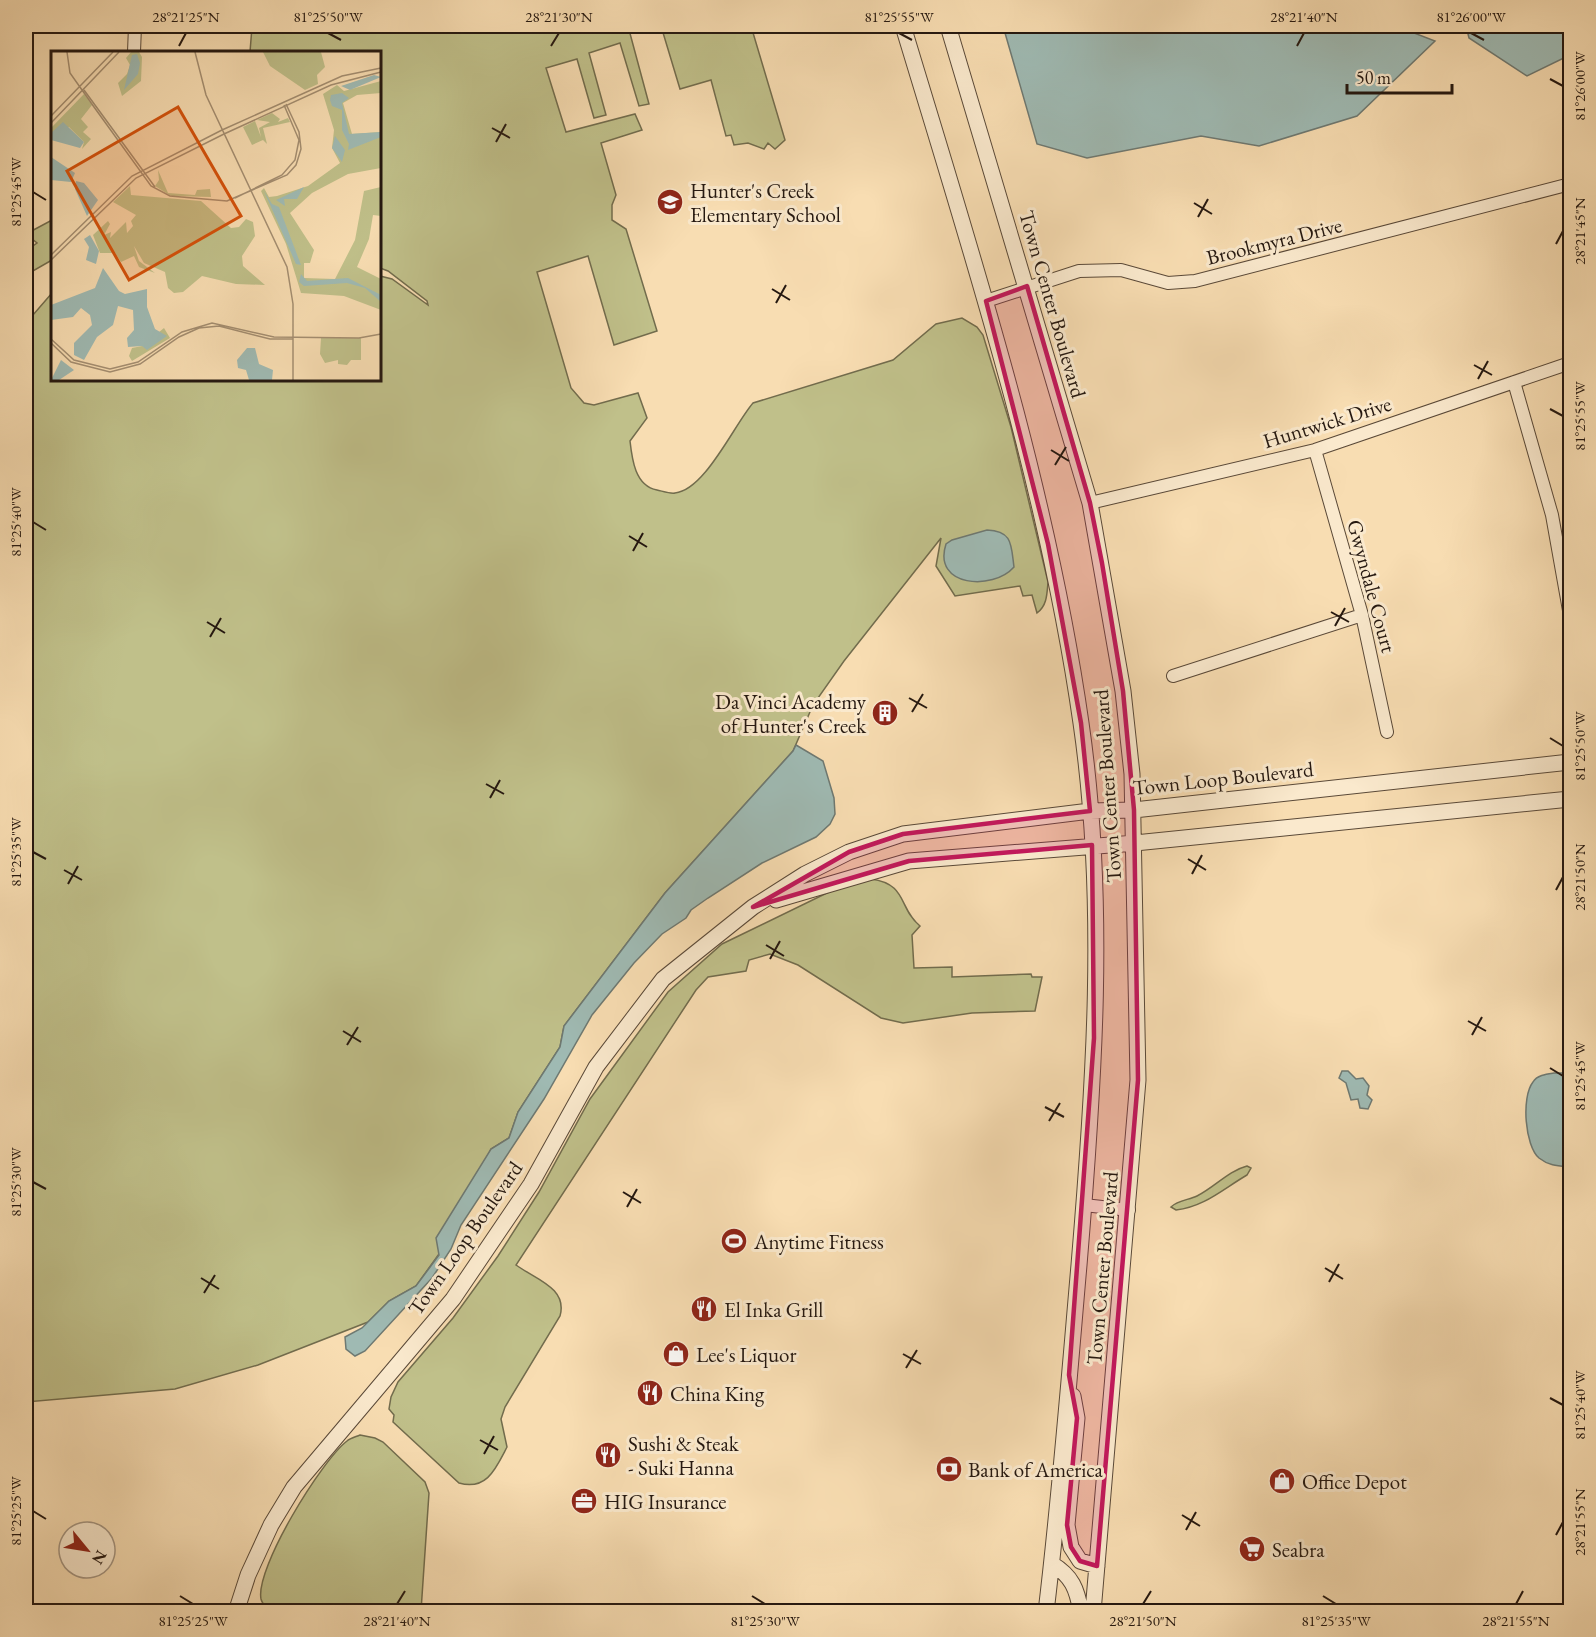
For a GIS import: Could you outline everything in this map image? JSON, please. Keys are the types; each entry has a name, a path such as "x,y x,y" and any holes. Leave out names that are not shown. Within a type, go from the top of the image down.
{"street":[{"path":"134,51 135,26"},
{"name":"Town Center Boulevard","path":"903,26 986,300 1048,544 1082,723 1090,811 1096,961 1095,1038 1070,1375 1046,1611"},
{"name":"Town Center Boulevard","path":"948,26 1090,503 1124,692 1134,810 1138,1080 1094,1611"},
{"name":"Brookmyra Drive","path":"986,300 1079,271 1121,270 1168,283 1195,281 1570,184"},
{"name":"Huntwick Drive","path":"1090,503 1315,450 1570,363"},
{"path":"1514,382 1552,515 1570,616"},
{"name":"Gwyndale Court","path":"1315,450 1362,615 1387,732"},
{"path":"1173,676 1362,615"},
{"name":"Town Loop Boulevard","path":"236,1611 248,1575 271,1525 294,1487 453,1299 531,1184 596,1067 663,979 753,907 806,874 849,852 903,834 1090,811 1134,810 1570,762"},
{"name":"Town Loop Boulevard","path":"753,907 909,861 1135,843 1570,799"},
{"path":"1084,1205 1129,1210"},
{"name":"Town Center Boulevard","path":"1070,1375 1077,1418 1067,1525 1071,1547 1080,1561 1097,1566"},
{"path":"1052,1564 1066,1572 1077,1589 1081,1611"}],"highlighted area":[{"path":"1027,286 1090,503 1123,691 1134,810 1138,1080 1097,1566 1080,1561 1071,1547 1067,1525 1077,1418 1069,1375 1094,1038 1092,845 909,861 753,907 849,852 903,834 1090,811 1081,723 1048,544 986,301"}],"green space":[{"path":"628,26 649,104 639,106 620,43 589,53 606,115 594,118 577,59 546,68 566,132 635,114 642,130 601,143 616,195 612,205 612,220 626,229 657,331 614,345 588,256 537,272 571,388 584,403 594,405 638,393 647,418 630,441 636,471 644,483 650,487 675,493 697,481 708,469 753,403 893,360 936,324 962,318 977,327 983,335 1011,427 1048,582 1047,595 1043,607 1037,613 1032,595 1023,596 1020,586 955,596 936,566 941,538 844,661 813,705 793,751 665,893 564,1026 560,1047 518,1112 509,1138 491,1149 439,1254 416,1286 389,1301 368,1322 258,1365 175,1389 26,1402 26,323 51,294 51,381 381,381 381,276 392,279 428,305 427,301 388,271 381,268 381,51 250,51 252,27"},
{"path":"661,26 751,26 785,140 775,149 768,143 764,149 748,143 734,145 731,135 726,136 711,80 680,89"},
{"path":"51,221 51,261 26,275 26,251 37,243 26,234"},
{"path":"871,879 883,882 897,891 908,912 920,926 912,935 914,968 952,967 952,977 1031,974 1032,977 1042,977 1035,1011 972,1013 903,1023 881,1018 798,965 770,954 749,960 746,971 708,977 696,990 516,1265 555,1291 561,1306 560,1316 505,1407 501,1419 507,1447 499,1463 484,1481 469,1485 459,1483 393,1422 394,1415 389,1409 391,1397 398,1382 453,1318 498,1256 539,1192 590,1099 668,992 722,944 831,891"},
{"path":"1247,1166 1251,1168 1247,1175 1213,1197 1186,1208 1176,1210 1171,1207 1197,1196 1240,1168"},
{"path":"360,1435 383,1442 425,1482 429,1493 421,1611 268,1611 261,1599 262,1584 279,1540 322,1469 347,1441"}],"water":[{"path":"1003,26 1396,26 1435,41 1357,116 1259,146 1201,136 1087,158 1037,144"},
{"path":"1466,26 1570,26 1570,55 1527,76 1469,38"},
{"path":"987,530 1006,536 1011,546 1014,567 993,580 967,581 956,577 948,569 944,558 946,544 952,540"},
{"path":"796,745 823,761 834,798 835,814 830,824 816,837 762,863 691,910 686,918 662,934 634,963 592,1015 544,1099 461,1225 451,1249 432,1278 365,1351 355,1356 346,1349 345,1337 362,1328 389,1301 416,1286 439,1255 436,1238 491,1149 509,1138 518,1112 560,1047 564,1026 665,893"},
{"path":"1342,1071 1348,1071 1356,1079 1363,1078 1369,1086 1367,1095 1372,1100 1368,1109 1360,1108 1358,1099 1351,1100 1346,1083 1339,1078"},
{"path":"1554,1073 1570,1073 1570,1167 1550,1164 1539,1158 1530,1143 1528,1133 1526,1109 1529,1089 1537,1078"}],"place":[{"name":"Hunter's Creek Elementary School","path":"670,202"},
{"name":"Da Vinci Academy of Hunter's Creek","path":"885,713"},
{"name":"Anytime Fitness","path":"734,1241"},
{"name":"El Inka Grill","path":"704,1309"},
{"name":"Lee's Liquor","path":"676,1354"},
{"name":"China King","path":"650,1393"},
{"name":"Sushi & Steak - Suki Hanna","path":"608,1455"},
{"name":"Bank of America","path":"949,1469"},
{"name":"Office Depot","path":"1282,1481"},
{"name":"HIG Insurance","path":"584,1501"},
{"name":"Seabra","path":"1252,1549"}]}
